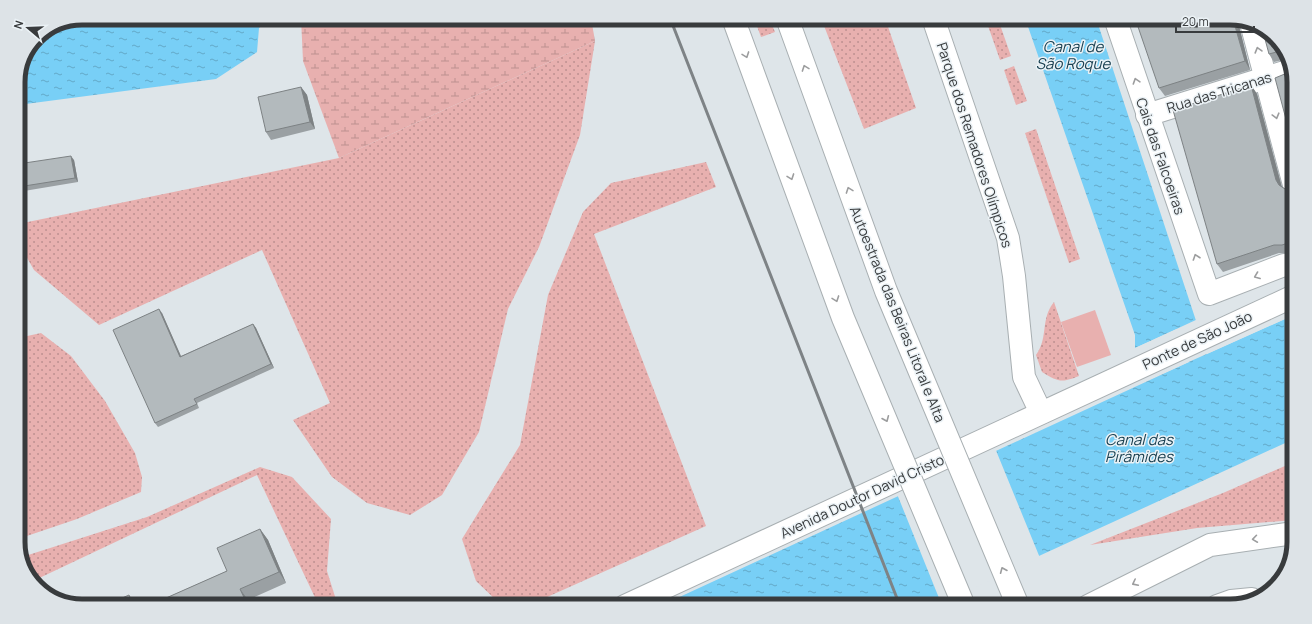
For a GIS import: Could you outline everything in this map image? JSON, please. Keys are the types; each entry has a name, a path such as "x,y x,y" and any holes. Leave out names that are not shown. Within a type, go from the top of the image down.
{"main road":[{"path":"736,25 843,318 961,599"},
{"name":"Autoestrada das Beiras Litoral e Alta","path":"790,25 886,291 1015,599"},
{"name":"Parque dos Remadores Olímpicos","path":"936,25 1008,238 1014,276 1024,377 1041,413"},
{"name":"Cais das Falcoeiras","path":"1117,25 1209,294 1284,265 1287,265"},
{"path":"1253,30 1287,158"},
{"name":"Rua das Tricanas","path":"1147,115 1286,72"},
{"name":"Ponte de São João","path":"1099,384 1287,299"},
{"name":"Avenida Doutor David Cristo","path":"640,599 1041,413 1099,384"},
{"path":"1102,599 1210,545 1287,535"}],"green space":[{"path":"301,25 592,25 595,41 339,158 303,61"},
{"path":"757,25 772,25 775,32 761,37"},
{"path":"824,25 887,25 916,108 864,129"},
{"path":"988,25 1000,25 1011,56 1000,60"},
{"path":"595,41 580,135 539,247 508,309 479,432 442,495 410,515 367,503 332,477 293,420 330,403 262,250 99,325 34,270 25,254 25,223 339,158"},
{"path":"1014,66 1027,101 1016,105 1004,70"},
{"path":"1036,129 1080,259 1069,263 1025,133"},
{"path":"706,162 716,187 594,234 706,526 543,599 495,599 476,581 462,539 520,445 548,295 583,212 611,183"},
{"path":"1054,302 1079,376 1068,380 1056,380 1042,372 1036,355 1042,342 1047,315"},
{"path":"1095,310 1111,355 1077,367 1061,322"},
{"path":"41,333 71,356 105,401 135,453 142,477 141,492 77,519 25,537 25,336"},
{"path":"1287,465 1287,521 1197,528 1090,545 1223,493"},
{"path":"260,467 292,477 331,519 327,571 336,599 316,599 257,475 38,578 28,560 27,555 147,517"}],"water":[{"path":"263,25 259,28 257,52 216,79 25,104 25,79 31,57 36,48 48,48 48,37 60,29 71,26"},
{"name":"Canal das Pirâmides","path":"1027,25 1098,25 1207,354 1287,318 1287,442 945,599 675,599 1189,362 1177,329 1135,348 1135,335"}],"pier":[{"path":"1287,316 1287,318 1106,399 1105,397 1186,361 1176,332 1135,350 1133,349 1198,319 1208,351"},
{"path":"995,448 1040,558 950,599 939,599 897,494"}],"building":[{"path":"1137,25 1235,25 1245,61 1159,88"},
{"path":"1264,37 1278,52 1269,54"},
{"path":"1286,73 1287,123 1275,78"},
{"path":"1251,85 1276,180 1279,185 1287,189 1287,243 1274,245 1217,264 1173,110"},
{"path":"301,87 310,122 266,132 258,97"},
{"path":"71,156 75,178 25,186 25,163"},
{"path":"159,309 180,357 253,324 271,364 194,399 197,404 155,423 113,330"},
{"path":"260,529 279,572 240,589 245,599 164,599 227,571 217,548"},
{"path":"129,595 131,599 120,599"}],"railway":[{"path":"673,25 897,599"}],"water label":[{"name":"Canal de São Roque","path":"1073,54"}]}
